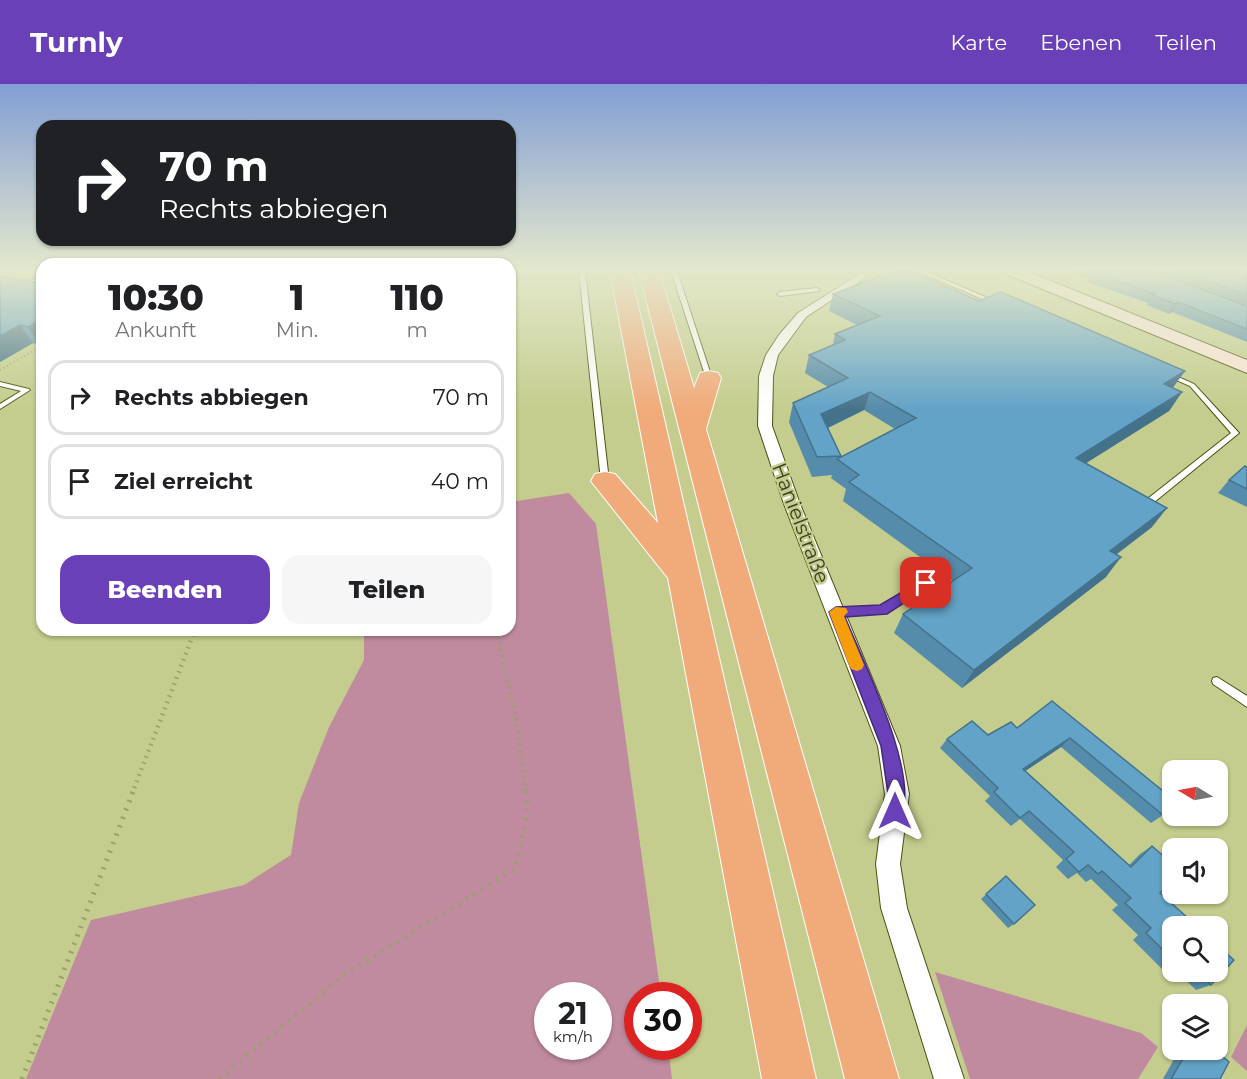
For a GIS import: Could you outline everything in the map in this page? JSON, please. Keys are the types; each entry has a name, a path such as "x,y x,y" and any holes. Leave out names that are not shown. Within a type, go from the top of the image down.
{"highway":[{"path":"630,317 789,1079"},
{"path":"662,317 872,1079"},
{"path":"693,428 709,378"},
{"path":"605,481 685,577"}],"main road":[{"path":"1126,317 1247,367"}],"street":[{"name":"Hanielstraße","path":"800,317 785,334 772,355 766,376 765,426 792,504 889,746 897,794 888,864 894,908 949,1079"}],"lane":[{"path":"587,317 605,481"},
{"path":"689,317 709,378"},
{"path":"1140,509 1234,433 1192,385 1160,372"},
{"path":"0,384 27,390 0,407"},
{"path":"836,612 882,610 926,583"},
{"path":"1217,681 1247,702"}],"path":[{"path":"0,370 36,349"},
{"path":"22,1079 193,636"},
{"path":"219,1079 344,975 516,868 528,805 516,719 497,636"}],"shaded area":[{"path":"569,493 596,524 659,982 624,982 624,1060 670,1060 672,1079 26,1079 91,920 244,885 291,855 299,803 329,727 364,660 364,636 516,636 516,501"},
{"path":"935,972 1141,1033 1158,1047 1138,1079 970,1079"},
{"path":"1247,1025 1247,1071 1231,1057"}],"building":[{"path":"0,317 36,317 36,322 28,327 20,325 0,336"},
{"path":"876,317 1060,317 1185,371 1164,384 1182,392 1076,458 1167,508 1110,551 1121,557 974,670 903,614 972,568 849,482 859,475 837,459 916,418 870,392 821,414 841,456 817,457 793,403 848,378 809,355 845,340 835,334"},
{"path":"1217,317 1247,317 1247,329"},
{"path":"1245,466 1247,467 1247,489 1229,480"},
{"path":"1052,701 1162,790 1162,814 1070,738 1023,769 1131,867 1152,846 1162,855 1162,891 1160,893 1162,904 1172,904 1186,916 1162,916 1162,949 1146,933 1151,928 1125,903 1131,898 1102,871 1098,874 1088,865 1079,872 1066,859 1074,852 1029,811 1020,818 994,792 998,788 947,739 972,721 988,735 1011,722 1017,728"},
{"path":"1006,876 1035,905 1014,924 986,894"},
{"path":"1228,955 1234,960 1228,967"},
{"path":"1182,1060 1227,1060 1229,1062 1220,1079 1171,1079"}],"slow traffic":[{"path":"841,612 836,612 857,665"}],"route":[{"path":"895,811 897,794 889,746 836,612 882,610 926,583"}]}
